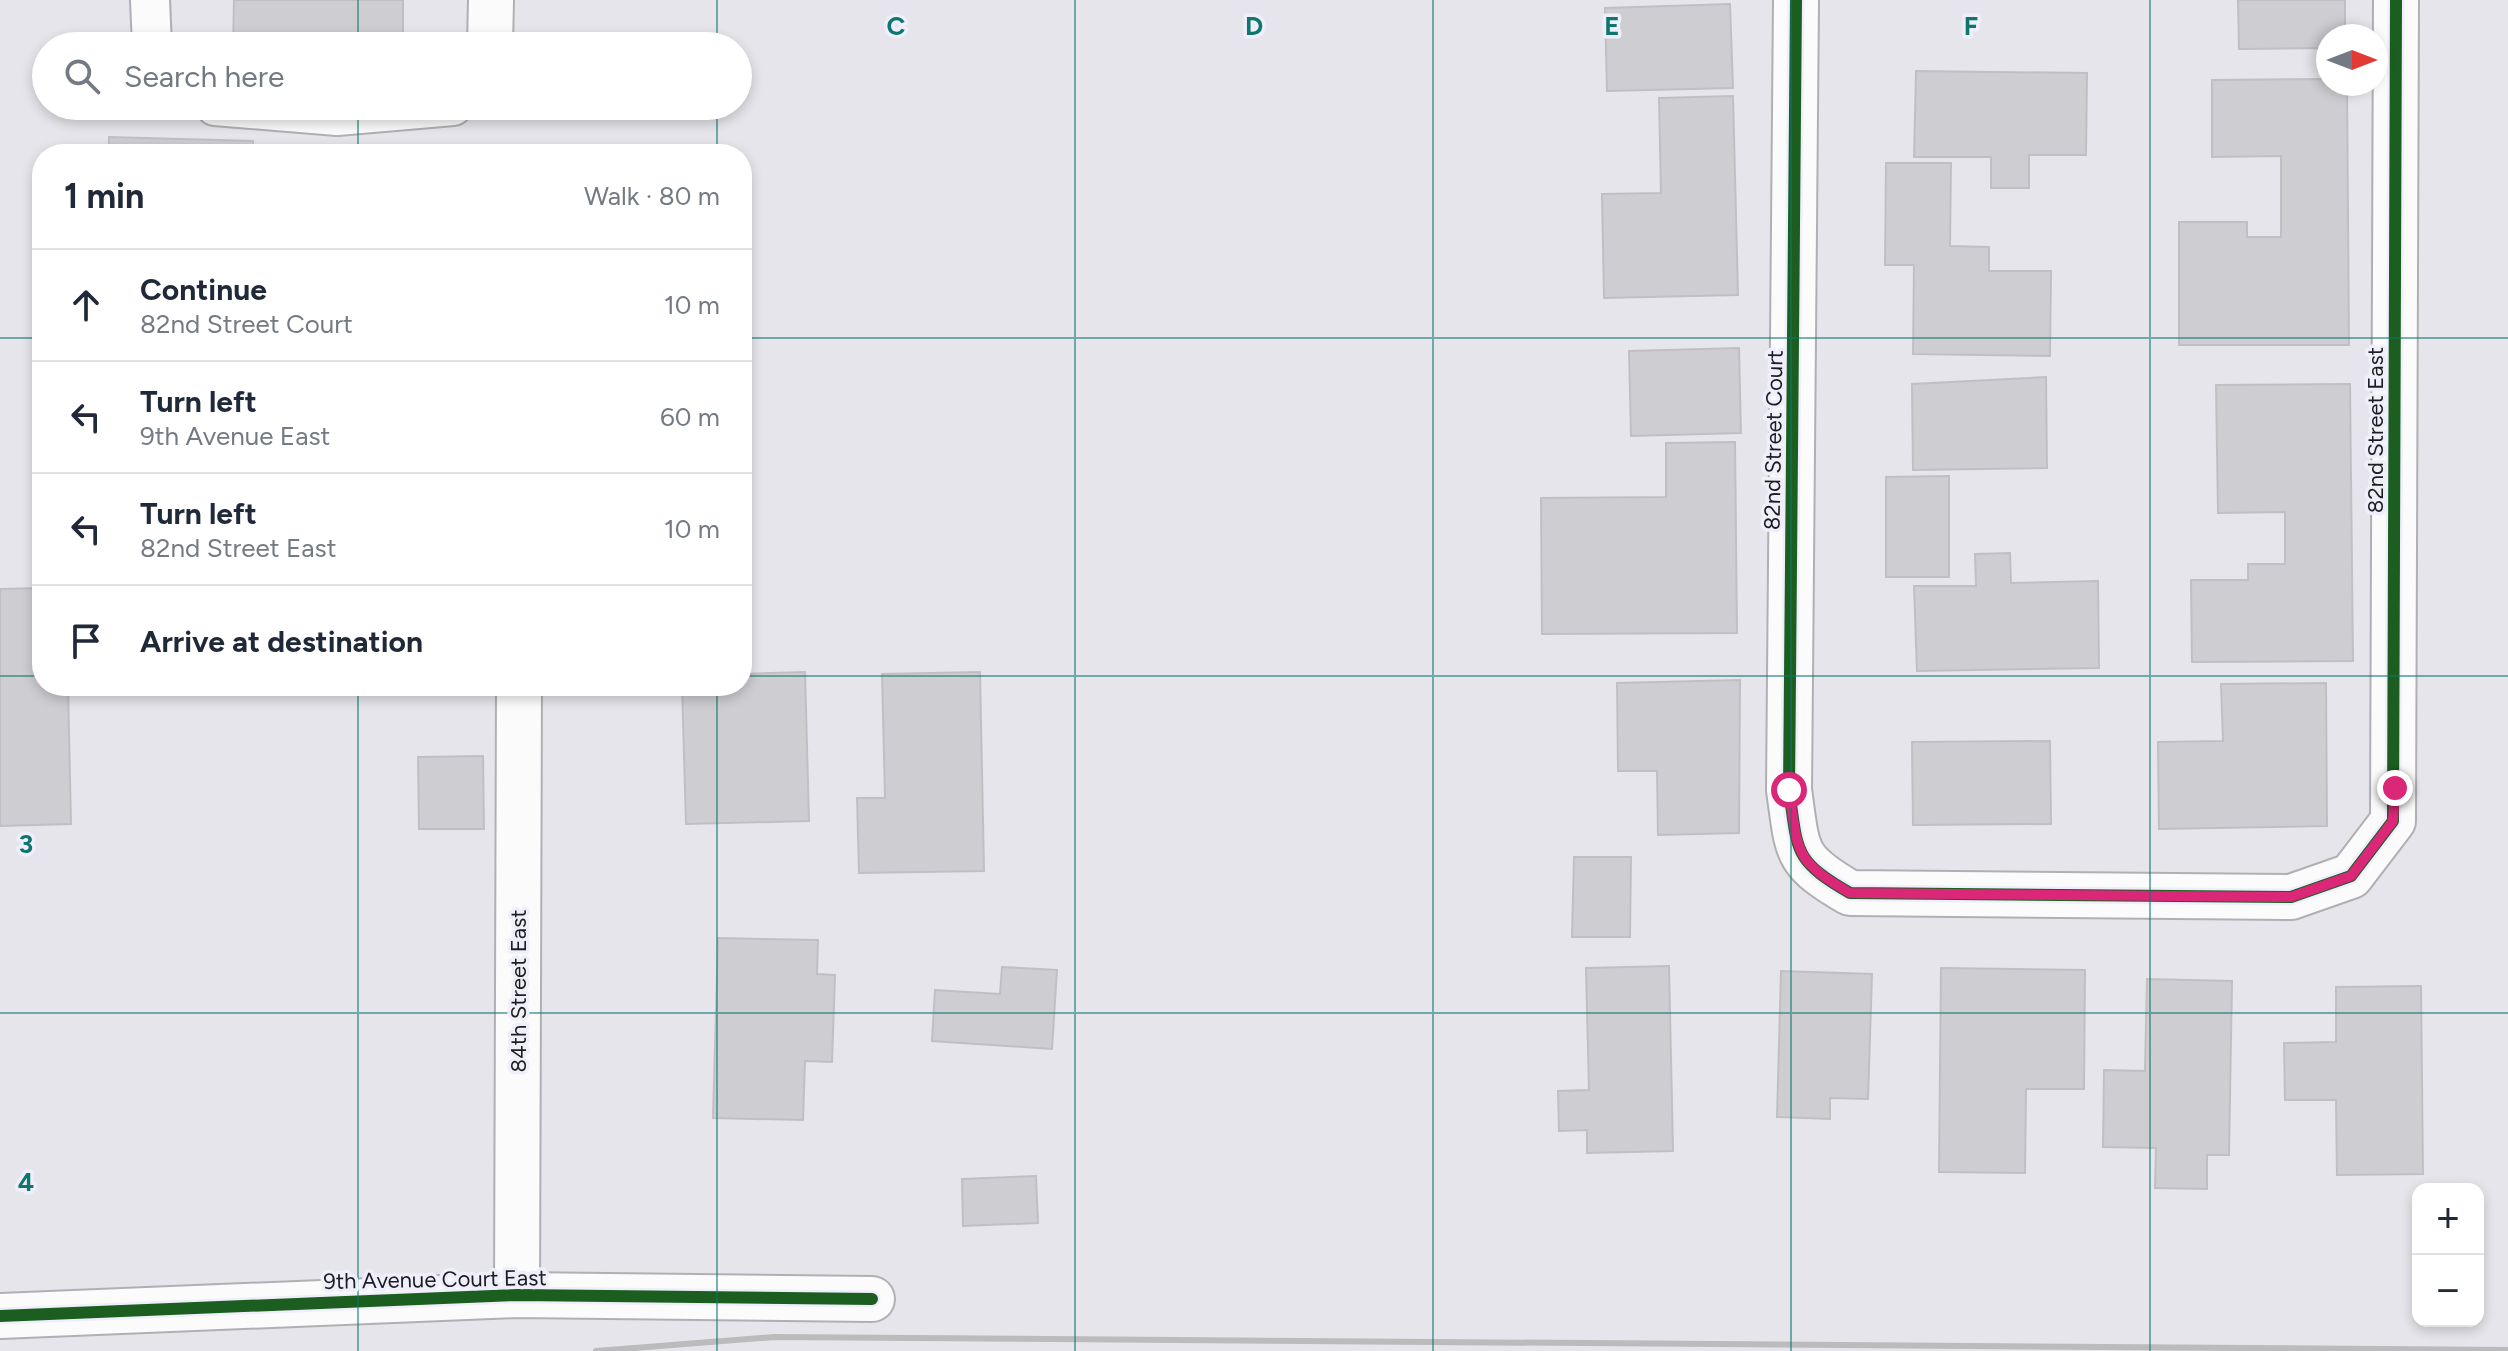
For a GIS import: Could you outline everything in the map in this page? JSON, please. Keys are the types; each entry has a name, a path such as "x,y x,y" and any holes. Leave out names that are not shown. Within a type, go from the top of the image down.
{"street":[{"path":"490,32 491,0"},
{"name":"82nd Street Court","path":"1796,0 1789,790 1798,852 1816,874"},
{"name":"82nd Street East","path":"1816,874 1850,893 1885,896 2291,897 2351,876 2393,821 2396,0"},
{"name":"84th Street East","path":"517,1295 519,696"},
{"name":"9th Avenue Court East","path":"0,1316 517,1295 872,1299"}],"lane":[{"path":"150,0 151,32"}],"building":[{"path":"234,0 403,0 403,32 233,32"},
{"path":"2238,0 2345,0 2345,24 2316,24 2316,48 2239,49"},
{"path":"1730,4 1733,88 1607,91 1605,8"},
{"path":"1916,71 2087,73 2086,155 2029,155 2029,188 1991,188 1991,157 1914,157"},
{"path":"2316,79 2316,96 2347,96 2349,345 2179,345 2179,222 2247,222 2247,237 2281,237 2281,156 2212,157 2212,80"},
{"path":"1733,96 1738,295 1604,298 1602,194 1661,193 1659,98"},
{"path":"109,137 253,141 253,144 109,144"},
{"path":"1886,163 1951,163 1950,246 1989,247 1989,271 2051,271 2050,356 1913,354 1914,265 1885,265"},
{"path":"1739,348 1741,433 1631,436 1629,351"},
{"path":"2046,377 2047,468 1913,470 1912,384"},
{"path":"2350,384 2353,661 2192,662 2191,580 2248,580 2248,564 2285,564 2285,512 2218,513 2216,385"},
{"path":"1735,442 1737,633 1542,634 1541,498 1666,497 1666,443"},
{"path":"1949,476 1949,577 1886,577 1886,477"},
{"path":"2010,553 2011,583 2098,581 2099,668 1917,671 1914,586 1976,586 1975,554"},
{"path":"32,588 32,696 68,696 71,824 0,826 0,589"},
{"path":"805,672 809,821 686,824 682,696 752,696 752,674"},
{"path":"980,672 984,871 859,873 857,798 885,798 882,674"},
{"path":"1740,680 1739,833 1658,835 1657,771 1618,771 1617,683"},
{"path":"2326,683 2327,826 2159,829 2158,742 2223,741 2221,684"},
{"path":"2050,741 2051,824 1913,825 1912,742"},
{"path":"483,756 484,829 419,829 418,757"},
{"path":"1574,857 1631,857 1630,937 1572,937"},
{"path":"718,938 818,940 817,974 835,975 832,1062 805,1061 803,1120 713,1118"},
{"path":"1669,966 1673,1151 1587,1153 1587,1130 1559,1131 1558,1091 1589,1090 1586,968"},
{"path":"1002,967 1057,970 1052,1049 932,1041 935,990 1000,994"},
{"path":"1941,968 2085,970 2084,1089 2026,1089 2025,1173 1939,1172"},
{"path":"1781,971 1872,974 1868,1099 1830,1098 1830,1119 1777,1117"},
{"path":"2147,979 2232,981 2229,1155 2207,1155 2207,1189 2155,1188 2156,1148 2103,1147 2104,1070 2145,1071"},
{"path":"2421,986 2423,1174 2337,1175 2336,1100 2285,1100 2284,1043 2336,1042 2336,987"},
{"path":"1036,1176 1038,1223 963,1226 962,1179"}],"railway":[{"path":"596,1351 775,1337 2508,1350"}],"cycle path":[{"path":"1796,0 1789,790 1794,828 1802,852 1818,872 1850,893 2291,897 2351,876 2393,821 2396,0"},
{"path":"0,1316 517,1295 872,1299"}],"route":[{"path":"1789,790 1798,852 1816,874 1850,893 1885,896 2291,897 2351,876 2393,821 2395,788"}]}
